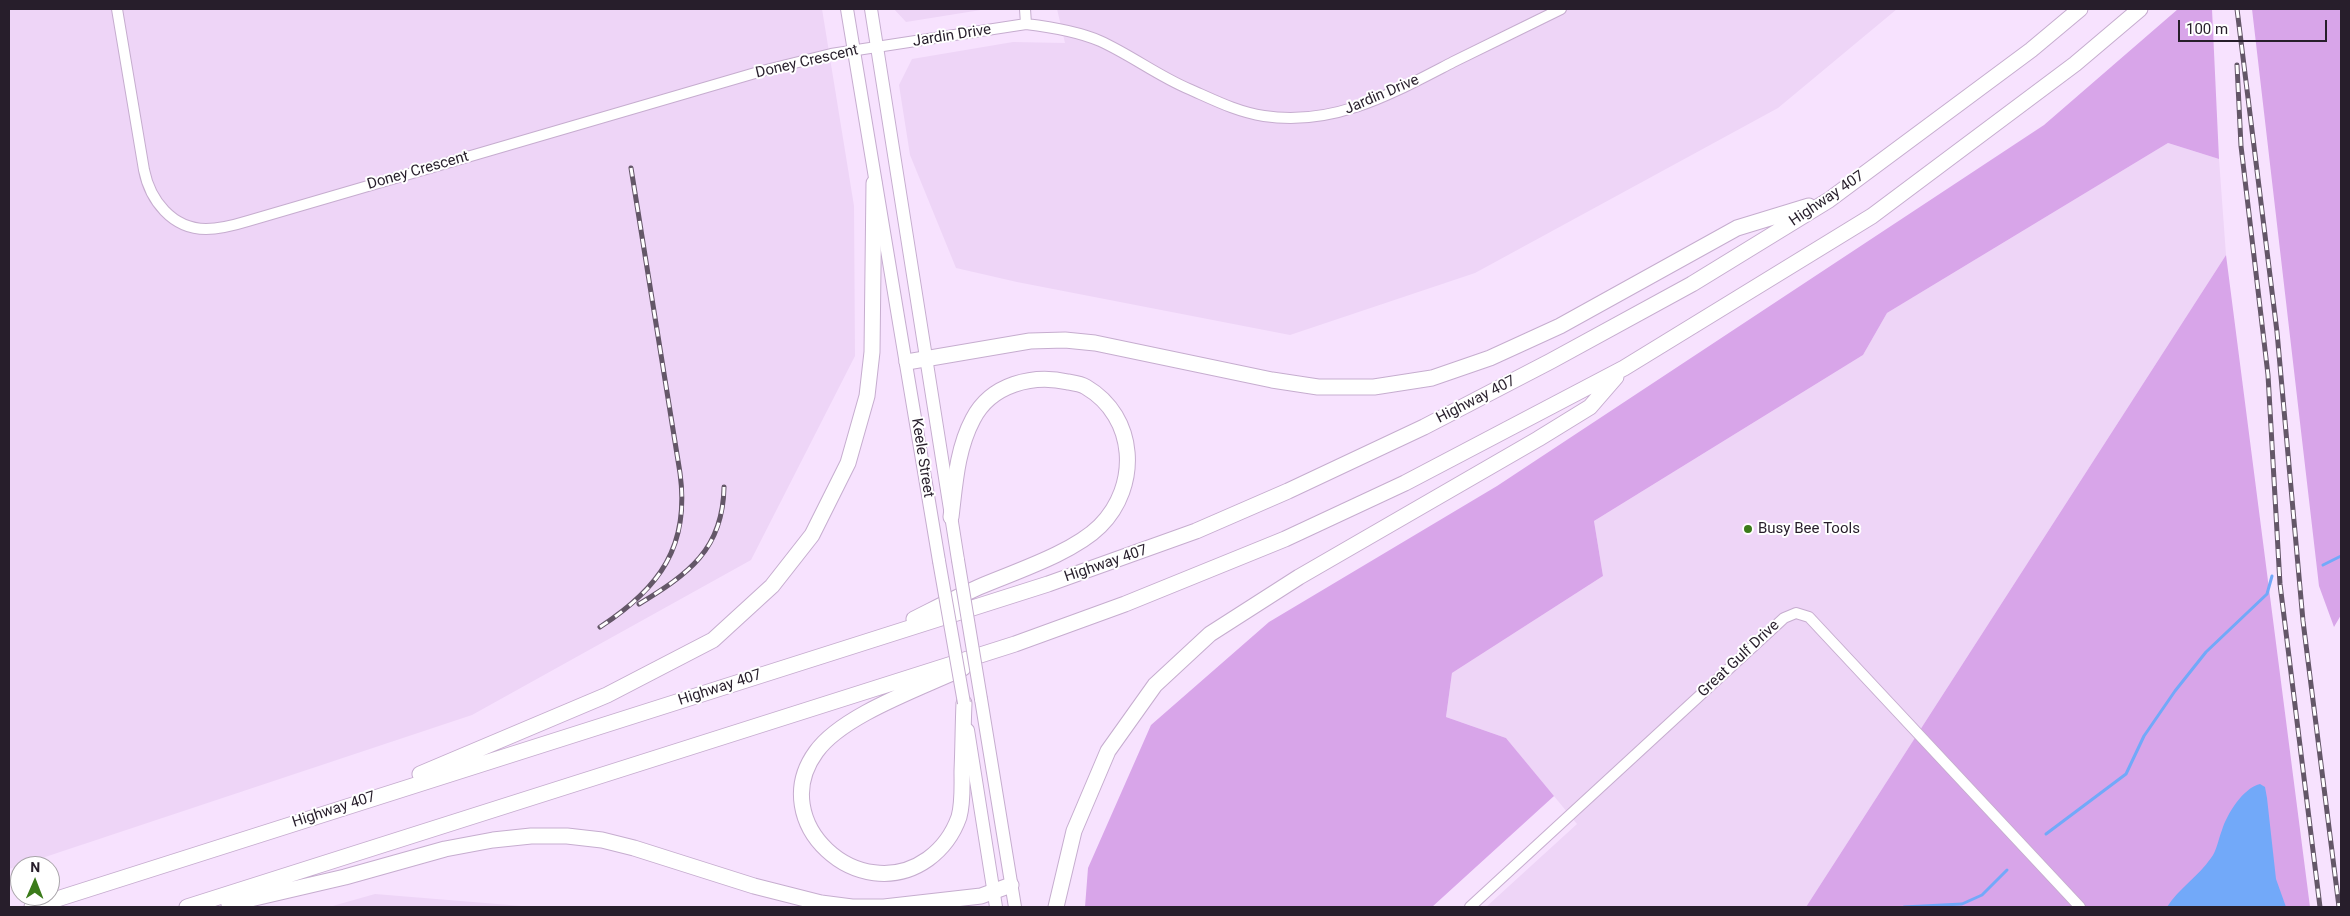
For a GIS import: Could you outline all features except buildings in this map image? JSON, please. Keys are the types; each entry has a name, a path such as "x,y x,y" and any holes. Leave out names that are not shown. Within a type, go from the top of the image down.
{"highway":[{"name":"Highway 407","path":"32,907 1048,584 1196,531 1288,491 1424,427 1559,357 1692,284 1829,200 2031,50 2080,9"},
{"path":"187,907 1015,644 1142,597 1312,527 1490,440 1624,368 1872,216 2075,64 2140,9"},
{"path":"336,809 607,695 713,640 772,586 812,535 848,463 867,396 872,352 874,183"},
{"path":"907,362 1030,340 1065,340 1095,344 1272,380 1318,386 1374,386 1432,378 1490,358 1560,326 1737,228 1829,200"},
{"path":"1056,907 1074,831 1108,751 1155,685 1210,634 1299,577 1538,440 1590,407 1624,368"},
{"path":"868,641 978,588 1034,564 1074,544 1098,528 1113,511 1124,490 1129,463 1123,431 1106,402 1084,386 1052,378 1020,381 993,395 974,417 964,440 957,467 951,517"},
{"path":"964,703 960,815 953,831 936,854 921,864 903,872 872,874 845,863 817,841 808,825 803,810 803,777 816,751 834,733 853,720 1015,644"},
{"path":"212,907 312,885 446,849 493,840 531,836 566,836 602,840 763,888 821,903 852,907 884,907 981,896 1011,885"}],"main road":[{"name":"Keele Street","path":"847,9 874,183 907,362 996,907"},
{"name":"Keele Street","path":"871,9 1015,907"}],"street":[{"name":"Doney Crescent","path":"117,9 144,170 149,189 169,216 187,226 206,229 248,221 762,72 854,50 877,48"},
{"path":"1025,9 1026,24"},
{"name":"Jardin Drive","path":"877,48 1026,24 1070,32 1102,42 1179,85 1234,109 1263,116 1292,118 1336,114 1376,101 1561,9"},
{"name":"Great Gulf Drive","path":"1470,907 1784,618 1796,613 1810,617 2080,907"}],"shaded area":[{"path":"9,9 822,9 854,206 855,356 751,560 472,715 48,856 10,856 9,869"},
{"path":"894,9 987,9 906,22"},
{"path":"1057,9 1897,9 1778,108 1475,273 1290,335 1017,282 956,268 910,155 899,85 912,59 1013,42 1065,43"},
{"path":"2178,9 2212,9 2219,159 2168,143 1887,313 1863,355 1594,521 1603,576 1452,673 1446,717 1506,738 1554,796 1432,907 1085,907 1088,868 1151,725 1269,622 1497,486 2044,125"},
{"path":"2252,9 2341,9 2341,615 2334,627 2319,586"},
{"path":"2168,143 2219,159 2226,255 1806,907 1486,907 1577,824 1506,738 1446,717 1452,673 1603,576 1594,521 1863,355 1887,313"},
{"path":"2226,255 2310,907 1806,907"},
{"path":"375,894 534,907 329,907"}],"water":[{"path":"2260,784 2265,787 2276,879 2286,907 2167,907 2213,855 2224,824 2236,802 2254,786"}],"waterway":[{"path":"2323,565 2341,556"},
{"path":"2046,834 2126,774 2144,736 2175,691 2206,652 2267,594 2272,576"},
{"path":"1904,907 1962,904 1982,895 2007,870"}],"railway":[{"path":"2237,9 2277,332 2303,621 2339,907"},
{"path":"2237,65 2241,146 2268,375 2280,584 2320,907"},
{"path":"600,627 639,597 666,563 675,544 680,522 682,499 680,473 631,168"},
{"path":"639,604 673,582 699,558 710,544 722,509 724,487"}],"place":[{"name":"Busy Bee Tools","path":"1748,529"}]}
